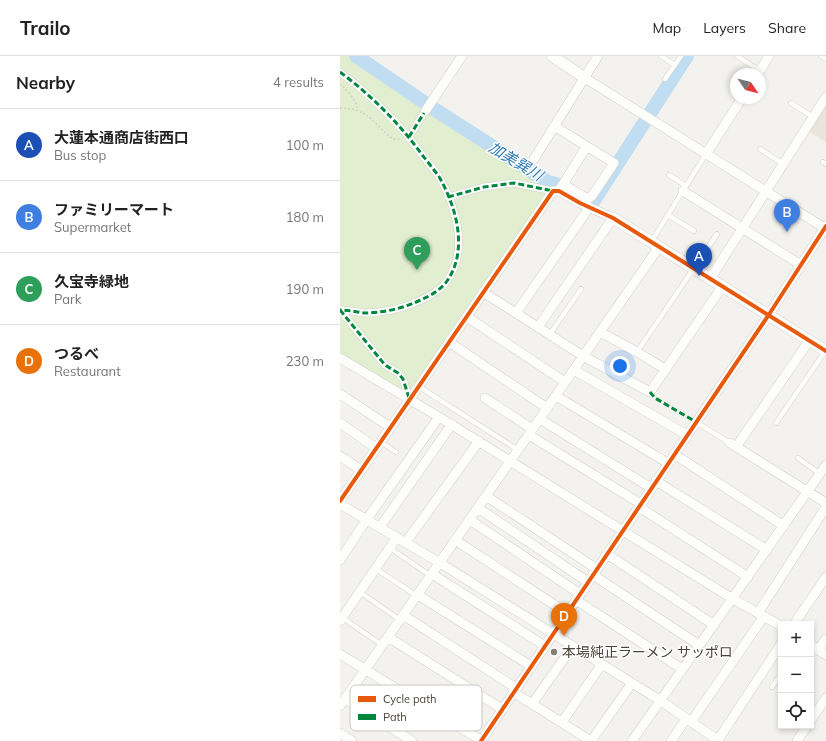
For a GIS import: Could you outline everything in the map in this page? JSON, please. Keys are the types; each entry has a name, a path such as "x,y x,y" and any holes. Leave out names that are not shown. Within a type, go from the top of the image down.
{"street":[{"path":"409,137 462,56"},
{"path":"465,731 481,741 826,228 552,56"},
{"path":"534,159 598,56"},
{"path":"762,68 769,56"},
{"path":"340,72 356,84 409,137 438,175 456,219 459,237 458,253 454,269 446,282 434,294 404,307 364,313 340,310"},
{"path":"710,279 826,97"},
{"path":"706,154 738,104"},
{"path":"448,197 484,187 514,183 558,189 588,199 592,196 614,162 554,126"},
{"path":"340,501 343,490 361,470 409,398 587,146"},
{"path":"685,188 742,228 801,265"},
{"path":"558,189 588,208 613,218 826,351"},
{"path":"516,313 588,208"},
{"path":"538,327 613,218"},
{"path":"354,685 574,370 655,245"},
{"path":"483,292 583,356 650,392 722,287"},
{"path":"340,310 385,365 398,373 403,379 409,398"},
{"path":"467,317 565,382"},
{"path":"600,332 665,369"},
{"path":"809,341 733,445 826,503"},
{"path":"450,342 547,408"},
{"path":"340,358 452,424 733,599 778,624"},
{"path":"574,370 687,435"},
{"path":"340,394 390,427"},
{"path":"556,396 668,463"},
{"path":"485,398 531,432 748,577"},
{"path":"340,560 439,417"},
{"path":"540,419 766,550"},
{"path":"340,424 378,445"},
{"path":"380,527 452,424"},
{"path":"406,542 479,441"},
{"path":"674,454 784,526"},
{"path":"340,456 361,470"},
{"path":"632,741 826,465"},
{"path":"486,496 593,576"},
{"path":"340,504 440,562 661,701 715,740 778,648"},
{"path":"671,741 689,720 761,615 826,507"},
{"path":"478,508 593,576 699,645"},
{"path":"470,520 682,669"},
{"path":"341,620 398,537"},
{"path":"455,540 567,613"},
{"path":"607,554 714,625"},
{"path":"432,575 545,646"},
{"path":"796,621 826,577"},
{"path":"417,595 531,666"},
{"path":"402,618 591,741 632,683"},
{"path":"818,650 826,639"},
{"path":"385,641 461,685"},
{"path":"532,704 573,646"},
{"path":"340,654 391,685"},
{"path":"562,722 602,664"},
{"path":"350,690 341,703 350,708"},
{"path":"482,697 502,709"},
{"path":"814,716 826,698"},
{"path":"797,741 805,729"},
{"path":"393,731 412,741"},
{"path":"340,733 352,741"}],"lane":[{"path":"661,56 675,65"},
{"path":"665,79 680,56"},
{"path":"737,56 754,68"},
{"path":"821,56 826,59"},
{"path":"791,103 813,117"},
{"path":"760,150 783,164"},
{"path":"655,245 668,215 706,154"},
{"path":"669,175 685,188"},
{"path":"668,215 694,231"},
{"path":"637,352 717,234"},
{"path":"550,334 580,289"},
{"path":"776,423 826,351"},
{"path":"418,386 518,450"},
{"path":"696,422 733,445"},
{"path":"378,445 396,452"},
{"path":"798,458 820,474"},
{"path":"390,548 432,575"},
{"path":"376,569 417,595"},
{"path":"360,592 402,618"},
{"path":"341,620 385,641"},
{"path":"772,687 778,678"}],"path":[{"path":"340,84 358,106 358,110"},
{"path":"340,108 358,110 369,116 385,133 393,139 409,137"}],"shaded area":[{"path":"826,103 826,142 808,131"}],"green space":[{"path":"340,56 353,56 551,186 410,392 400,390 340,354"}],"waterway":[{"name":"加美巽川","path":"356,56 434,109 548,182 556,184 589,204 593,202 687,56"}],"marked path":[{"path":"340,72 363,91 395,122 438,175 455,214 459,242 454,269 444,285 432,294 396,309 370,313 340,310"},
{"path":"409,137 424,113"},
{"path":"448,197 484,187 514,183 553,191"},
{"path":"340,310 385,365 398,373 403,379 409,398"},
{"path":"650,392 655,398 696,422"}],"cycle path":[{"path":"340,501 553,191 559,191 580,203 613,218 826,351"},
{"path":"481,741 768,316 826,226"}],"place":[{"name":"ファミリーマート","path":"787,232"},
{"name":"久宝寺緑地","path":"417,270"},
{"name":"大蓮本通商店街西口","path":"699,276"},
{"name":"つるべ","path":"564,636"},
{"name":"本場純正ラーメン サッポロ","path":"554,652"}]}
